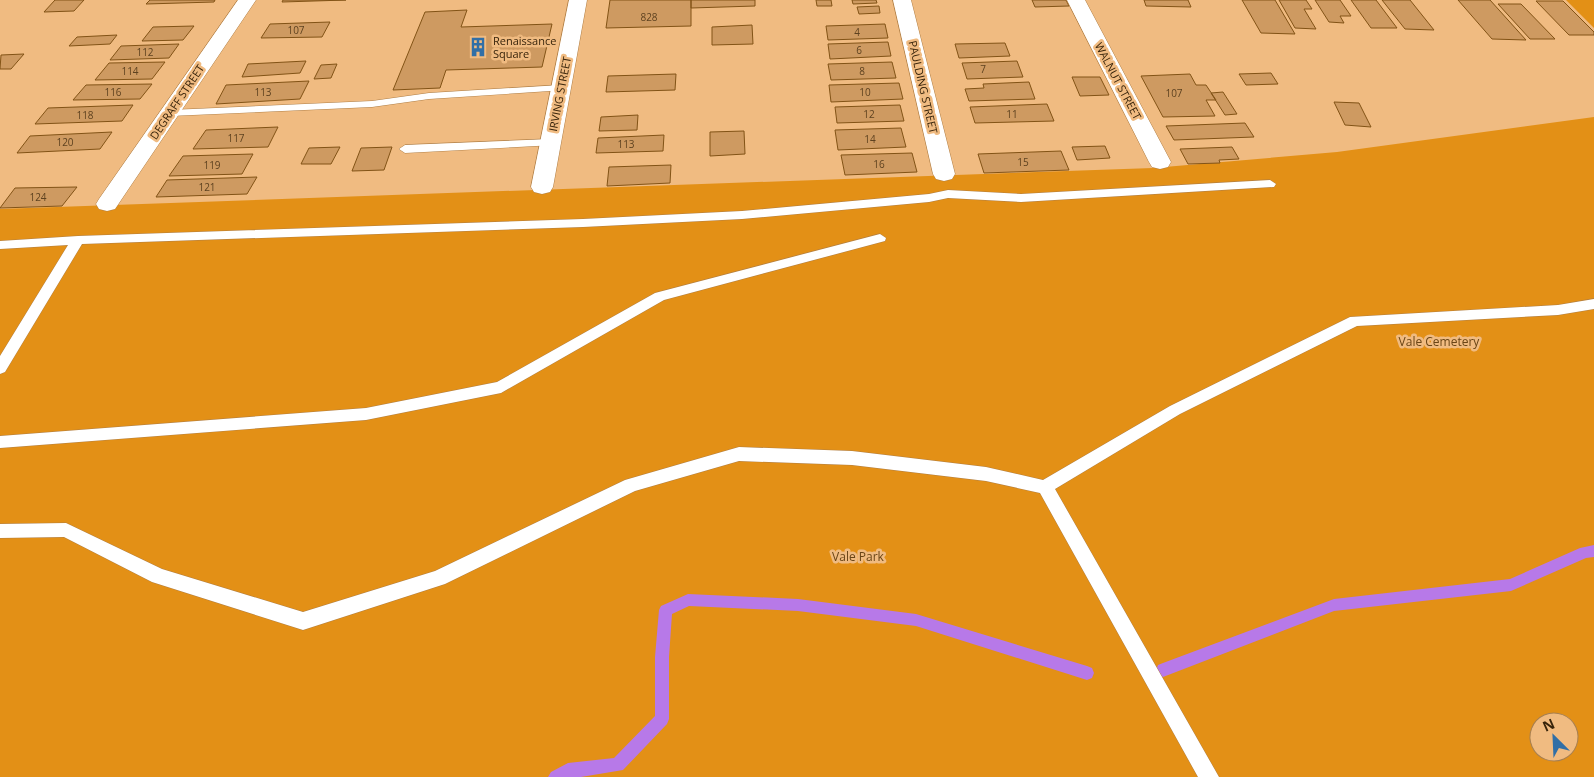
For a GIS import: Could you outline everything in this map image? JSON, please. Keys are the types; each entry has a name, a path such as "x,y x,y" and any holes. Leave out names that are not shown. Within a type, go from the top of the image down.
{"street":[{"name":"DEGRAFF STREET","path":"107,204 247,0"},
{"name":"IRVING STREET","path":"542,187 578,0"},
{"name":"PAULDING STREET","path":"902,0 944,174"},
{"name":"WALNUT STREET","path":"1076,0 1160,162"}],"lane":[{"path":"170,113 372,104 429,96 561,88"},
{"path":"405,149 551,143"},
{"path":"0,245 78,240 583,223 742,215 929,198 948,194 1021,198 1270,184"},
{"path":"0,442 366,414 501,387 660,296 880,238"},
{"path":"0,368 78,240"},
{"path":"0,531 66,530 158,576 303,621 438,578 631,485 739,454 852,458 986,474 1045,487 1175,410 1355,322 1558,310 1594,304"},
{"path":"1045,487 1209,777"}],"green space":[{"path":"1566,0 1594,0 1594,28"},
{"path":"1594,117 1594,777 0,777 0,209 1153,168 1337,152"}],"building":[{"path":"55,0 84,0 74,11 44,12"},
{"path":"150,0 215,0 214,2 146,4"},
{"path":"283,0 346,0 282,2"},
{"path":"610,0 691,0 691,26 606,28"},
{"path":"691,0 755,0 755,6 691,8"},
{"path":"816,0 831,0 832,6 817,6"},
{"path":"852,0 876,0 877,3 853,4"},
{"path":"1032,0 1066,0 1069,6 1035,7"},
{"path":"1144,0 1188,0 1191,7 1146,6"},
{"path":"1242,0 1275,0 1295,34 1261,33"},
{"path":"1279,0 1306,0 1312,9 1304,9 1316,29 1295,28"},
{"path":"1315,0 1340,0 1351,16 1340,16 1344,23 1329,22"},
{"path":"1351,0 1376,0 1397,28 1371,28"},
{"path":"1382,0 1410,0 1434,30 1405,29"},
{"path":"1458,0 1490,0 1526,40 1492,39"},
{"path":"1536,1 1563,1 1594,32 1594,35 1569,35"},
{"path":"1498,4 1521,4 1555,39 1530,39"},
{"path":"879,6 880,13 859,14 857,7"},
{"name":"Renaissance Square","path":"467,10 461,27 552,24 542,67 446,70 440,88 393,90 425,12"},
{"path":"330,22 322,37 261,38 270,24"},
{"path":"885,24 888,38 828,40 826,26"},
{"path":"752,25 753,44 712,45 712,27"},
{"path":"194,26 183,40 142,41 153,27"},
{"path":"117,35 110,44 69,46 77,37"},
{"path":"888,42 891,56 830,59 828,44"},
{"path":"1005,43 1010,56 959,58 955,44"},
{"path":"179,44 169,58 110,60 121,46"},
{"path":"24,54 11,69 0,69 1,55"},
{"path":"306,61 300,73 242,77 248,64"},
{"path":"1017,61 1023,77 967,79 962,63"},
{"path":"165,62 152,79 95,80 109,63"},
{"path":"892,62 896,78 831,80 828,64"},
{"path":"337,64 331,78 314,79 321,65"},
{"path":"1271,73 1278,84 1246,85 1239,74"},
{"path":"676,74 675,90 606,92 608,76"},
{"path":"1190,74 1196,85 1206,85 1216,100 1206,100 1215,116 1163,117 1141,76"},
{"path":"1072,77 1100,77 1109,95 1080,96"},
{"path":"309,81 300,99 216,104 226,85"},
{"path":"1029,82 1035,99 969,101 965,89 984,88 983,84"},
{"path":"899,83 903,99 831,102 829,85"},
{"path":"152,84 140,99 73,100 86,85"},
{"path":"1223,92 1237,114 1225,115 1211,93"},
{"path":"1334,102 1359,103 1371,127 1345,125"},
{"path":"1047,104 1054,121 975,123 970,107"},
{"path":"133,105 122,121 35,124 48,108"},
{"path":"900,105 904,121 837,123 835,107"},
{"path":"638,115 637,130 599,131 601,117"},
{"path":"1245,123 1254,137 1174,140 1166,126"},
{"path":"278,127 268,147 193,149 206,130"},
{"path":"901,128 906,147 838,150 835,130"},
{"path":"744,131 745,154 710,156 710,132"},
{"path":"112,132 100,149 17,153 30,136"},
{"path":"664,135 663,151 596,153 598,138"},
{"path":"1105,146 1110,158 1077,160 1072,147"},
{"path":"340,147 331,164 301,164 309,148"},
{"path":"392,147 384,170 352,171 361,148"},
{"path":"1232,147 1239,159 1219,160 1220,163 1188,164 1180,149"},
{"path":"1061,151 1069,170 984,173 978,154"},
{"path":"912,153 917,172 845,175 841,155"},
{"path":"253,154 242,174 169,176 183,156"},
{"path":"671,165 670,183 607,186 609,167"},
{"path":"257,177 247,194 156,197 167,180"},
{"path":"77,187 62,206 0,208 15,188"}],"waterway":[{"path":"1163,670 1334,605 1511,585 1585,552 1594,551"},
{"path":"556,777 568,771 618,765 662,719 662,657 666,610 688,600 798,605 916,620 1087,673"}],"place":[{"name":"Renaissance Square","path":"478,47"}],"park label":[{"name":"Vale Cemetery","path":"1439,342"},
{"name":"Vale Park","path":"858,557"}]}
